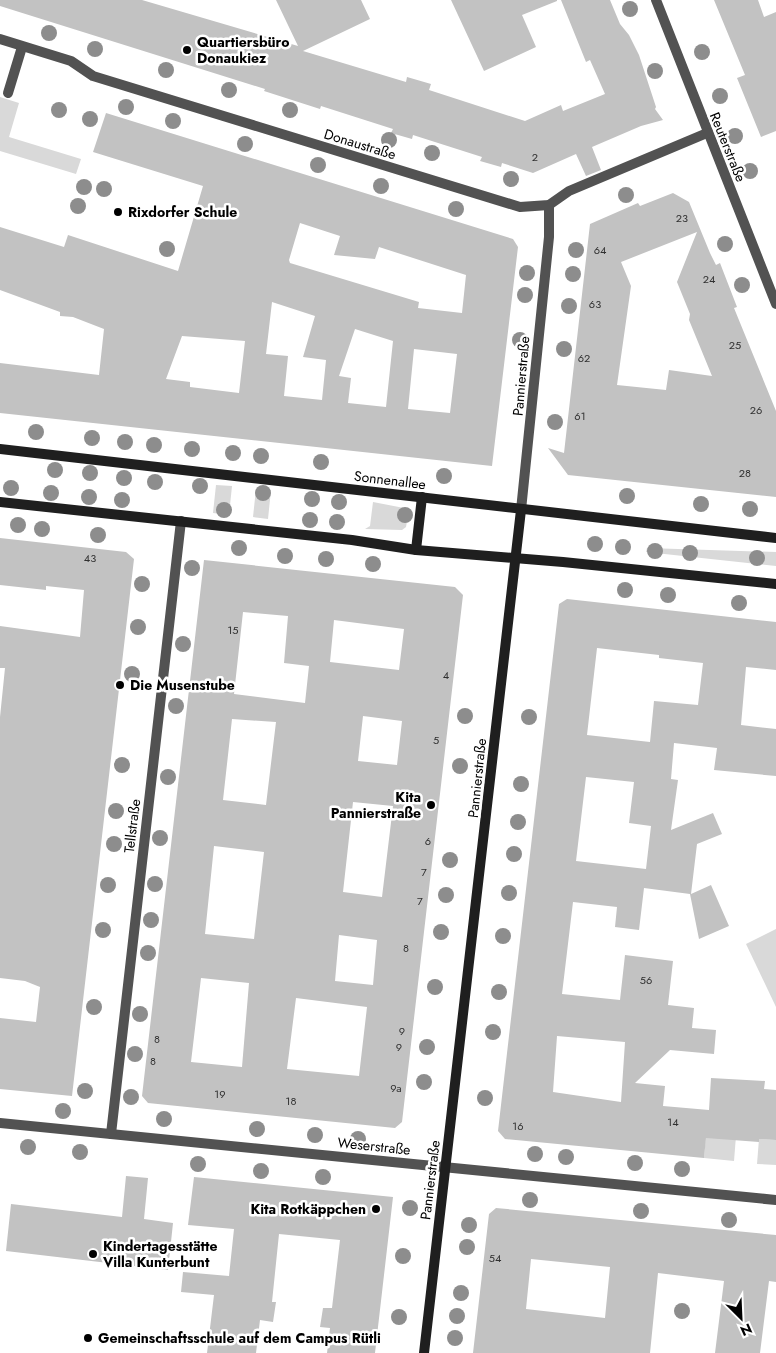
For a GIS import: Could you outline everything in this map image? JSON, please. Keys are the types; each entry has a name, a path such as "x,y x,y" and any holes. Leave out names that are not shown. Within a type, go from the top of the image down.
{"main road":[{"name":"Sonnenallee","path":"0,449 776,538"},
{"path":"416,550 422,497"},
{"path":"0,502 352,540 416,550 776,584"},
{"name":"Pannierstraße","path":"424,1353 520,510"}],"street":[{"name":"Reuterstraße","path":"656,0 776,304"},
{"name":"Donaustraße","path":"0,40 71,62 93,76 520,207 549,205"},
{"path":"8,93 22,47"},
{"path":"549,205 569,191 707,133"},
{"name":"Pannierstraße","path":"520,510 549,237 549,205"},
{"name":"Tellstraße","path":"111,1134 181,521"},
{"name":"Weserstraße","path":"0,1124 776,1200"}],"shaded area":[{"path":"0,97 19,103 9,137 81,159 76,174 0,151"},
{"path":"216,485 232,486 229,515 213,513"},
{"path":"256,489 271,490 268,519 253,517"},
{"path":"373,502 404,508 408,516 406,527 402,530 365,529 370,526"},
{"path":"647,548 776,552 776,566 646,552"},
{"path":"776,929 776,1007 746,944"},
{"path":"706,1134 736,1136 734,1161 704,1158"},
{"path":"759,1139 776,1140 776,1165 757,1164"}],"building":[{"path":"0,0 142,0 298,46 276,0 361,0 370,19 303,51 406,82 407,77 431,84 429,90 525,121 561,105 563,111 605,94 590,60 586,62 561,0 610,0 620,24 629,35 639,55 656,107 655,109 663,120 641,126 592,147 601,170 586,176 576,154 533,173 502,163 501,167 480,161 482,157 413,135 412,139 391,133 393,129 321,106 320,109 264,91 265,89 0,6"},
{"path":"451,0 557,1 522,15 536,47 484,71"},
{"path":"714,0 758,0 764,17 776,12 776,131 761,137 737,78 745,75"},
{"path":"106,113 513,239 518,247 492,466 0,413 0,363 99,375 104,329 73,317 60,316 60,312 0,290 0,227 64,247 68,235 178,271 203,186 93,152","holes":["300,223 340,236 334,255 375,259 379,247 466,275 462,313 418,308 419,302 290,263 289,260","272,302 315,316 303,357 326,360 322,400 284,396 288,356 266,354","355,329 393,341 386,407 348,403 351,378 339,376","182,336 245,341 239,393 190,387 190,382 166,379","414,349 457,354 450,413 408,409"]},
{"path":"673,193 689,202 716,265 720,263 737,307 734,308 776,411 776,497 568,475 548,448 564,453 590,224 638,203 640,206","holes":["697,232 677,282 690,314 689,320 712,376 669,370 666,390 617,385 631,286 621,262"]},
{"path":"0,538 126,552 134,559 72,1096 0,1089 0,1018 36,1022 40,987 25,981 0,978 0,717 5,668 0,668 0,626 80,637 84,590 46,586 46,590 0,585"},
{"path":"204,560 455,587 463,595 402,1122 395,1128 148,1103 142,1096","holes":["243,612 288,616 284,663 309,666 305,703 234,694","334,620 404,629 399,670 330,662","363,716 402,721 397,765 358,761","232,719 276,722 266,805 223,800","353,802 393,806 382,897 343,892","214,846 264,852 254,939 205,934","339,935 377,940 373,985 335,981","201,978 249,983 242,1067 191,1062","296,998 367,1007 359,1076 287,1069"]},
{"path":"567,599 776,622 776,670 746,667 741,725 776,729 776,776 714,770 717,748 674,743 671,779 678,780 671,830 713,813 722,834 697,844 691,894 711,885 729,926 699,939 690,894 644,888 639,930 615,927 617,907 573,902 562,994 620,1000 625,955 673,961 668,1005 694,1008 692,1028 716,1030 714,1054 670,1050 635,1083 665,1086 663,1106 709,1110 711,1078 765,1081 764,1089 776,1090 776,1140 759,1139 759,1142 706,1138 704,1158 505,1139 498,1131 559,604","holes":["597,648 659,655 659,658 703,663 698,705 654,701 650,742 587,735","586,777 634,782 629,823 651,826 646,869 576,861","557,1036 625,1042 621,1102 553,1092"]},
{"path":"126,1176 148,1178 144,1219 173,1223 168,1270 6,1251 11,1204 122,1217"},
{"path":"194,1177 393,1197 375,1353 327,1353 330,1328 320,1327 323,1308 332,1308 340,1240 279,1234 272,1302 276,1302 273,1322 260,1320 256,1353 207,1353 214,1295 181,1292 183,1272 229,1276 234,1229 188,1225"},
{"path":"496,1208 776,1235 776,1282 769,1281 760,1353 715,1353 724,1281 658,1273 650,1353 473,1353 489,1214","holes":["531,1259 610,1267 605,1318 526,1309"]}],"place":[{"name":"Quartiersbüro Donaukiez","path":"187,50"},
{"name":"Rixdorfer Schule","path":"118,212"},
{"name":"Die Musenstube","path":"120,685"},
{"name":"Kita Pannierstraße","path":"431,805"},
{"name":"Kita Rotkäppchen","path":"376,1209"},
{"name":"Kindertagesstätte Villa Kunterbunt","path":"93,1254"},
{"name":"Gemeinschaftsschule auf dem Campus Rütli","path":"88,1338"}]}
